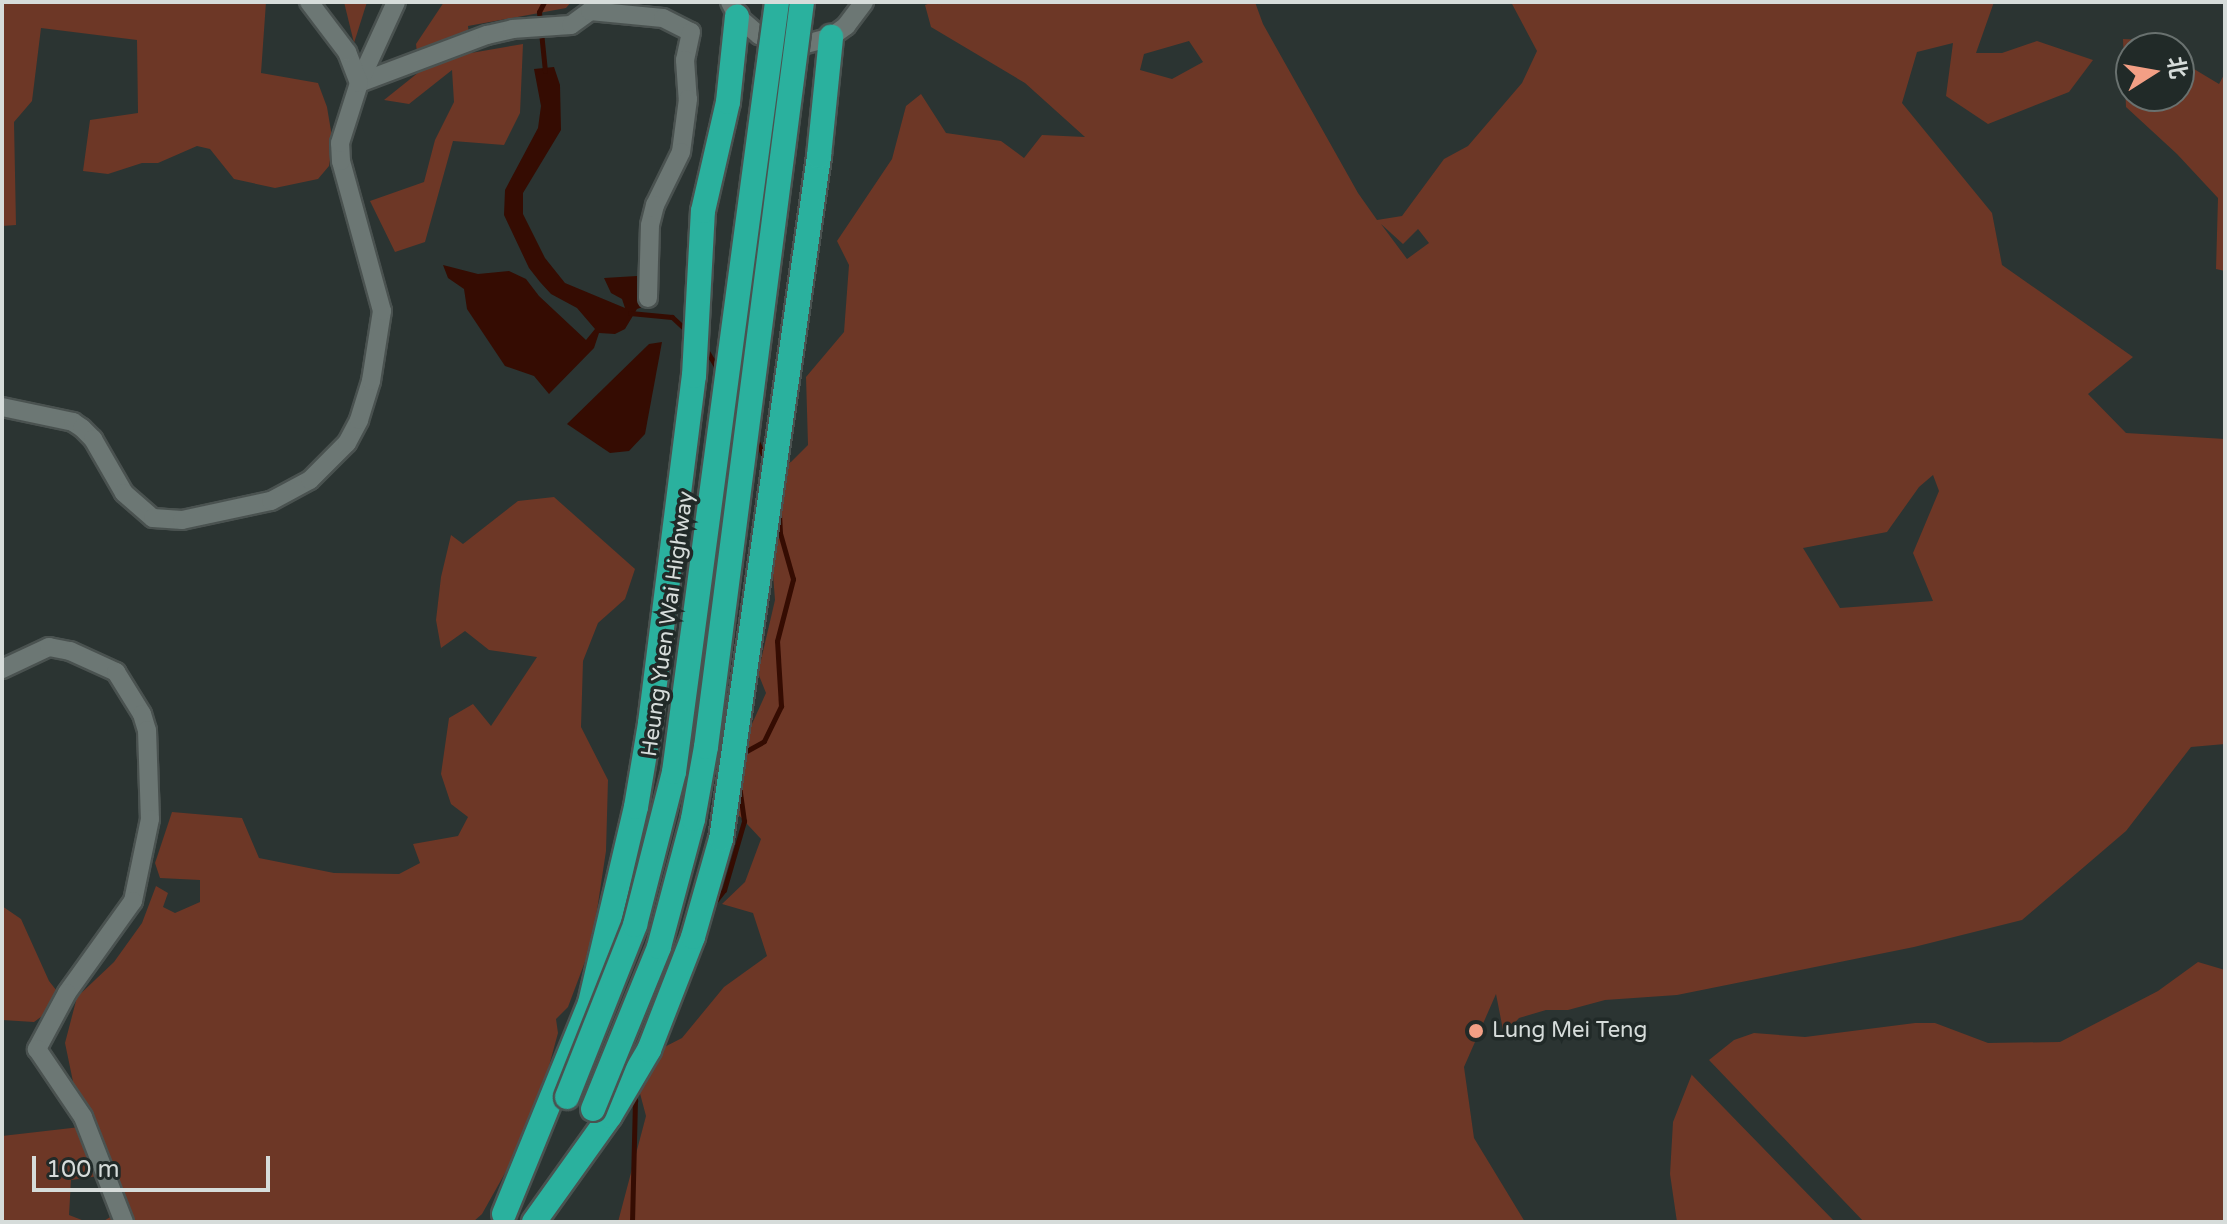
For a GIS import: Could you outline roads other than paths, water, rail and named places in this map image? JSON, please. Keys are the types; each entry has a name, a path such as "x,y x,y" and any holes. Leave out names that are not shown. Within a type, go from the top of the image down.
{"highway":[{"name":"Heung Yuen Wai Highway","path":"501,1218 561,1095 635,925 674,772 777,2"},
{"path":"602,1112 659,947 696,808 802,2"},
{"path":"561,1095 605,948 646,751 699,323 703,211 728,102 730,6"},
{"path":"533,1222 602,1112 633,1081 663,1020 693,937 721,839 819,156 831,37"}],"street":[{"path":"309,2 347,52 359,83"},
{"path":"2,407 73,422 82,428 93,439 124,493 153,518 182,520 271,501 310,480 347,443 359,420 371,381 382,311 341,161 340,143 359,83 396,2"},
{"path":"730,6 759,35 787,45 817,43 831,37 846,26 864,2"},
{"path":"359,83 487,35 512,29 571,25 590,11 663,18 691,32 685,60 688,99 681,152 655,205 650,225 648,298"},
{"path":"2,669 49,647 70,651 116,672 142,714 147,730 150,819 133,901 67,993 37,1049 83,1117 124,1222"}],"waterway":[{"path":"544,2 539,12 545,71"},
{"path":"630,313 672,317 689,333"},
{"path":"705,348 718,370"},
{"path":"756,439 765,459"},
{"path":"741,754 764,741 781,706 777,641 793,579 780,533 779,514"},
{"path":"713,904 724,890 744,821 739,785"},
{"path":"659,968 675,954"},
{"path":"632,1092 635,1100 632,1222"}],"place":[{"name":"Lung Mei Teng","path":"1476,1031"}]}
